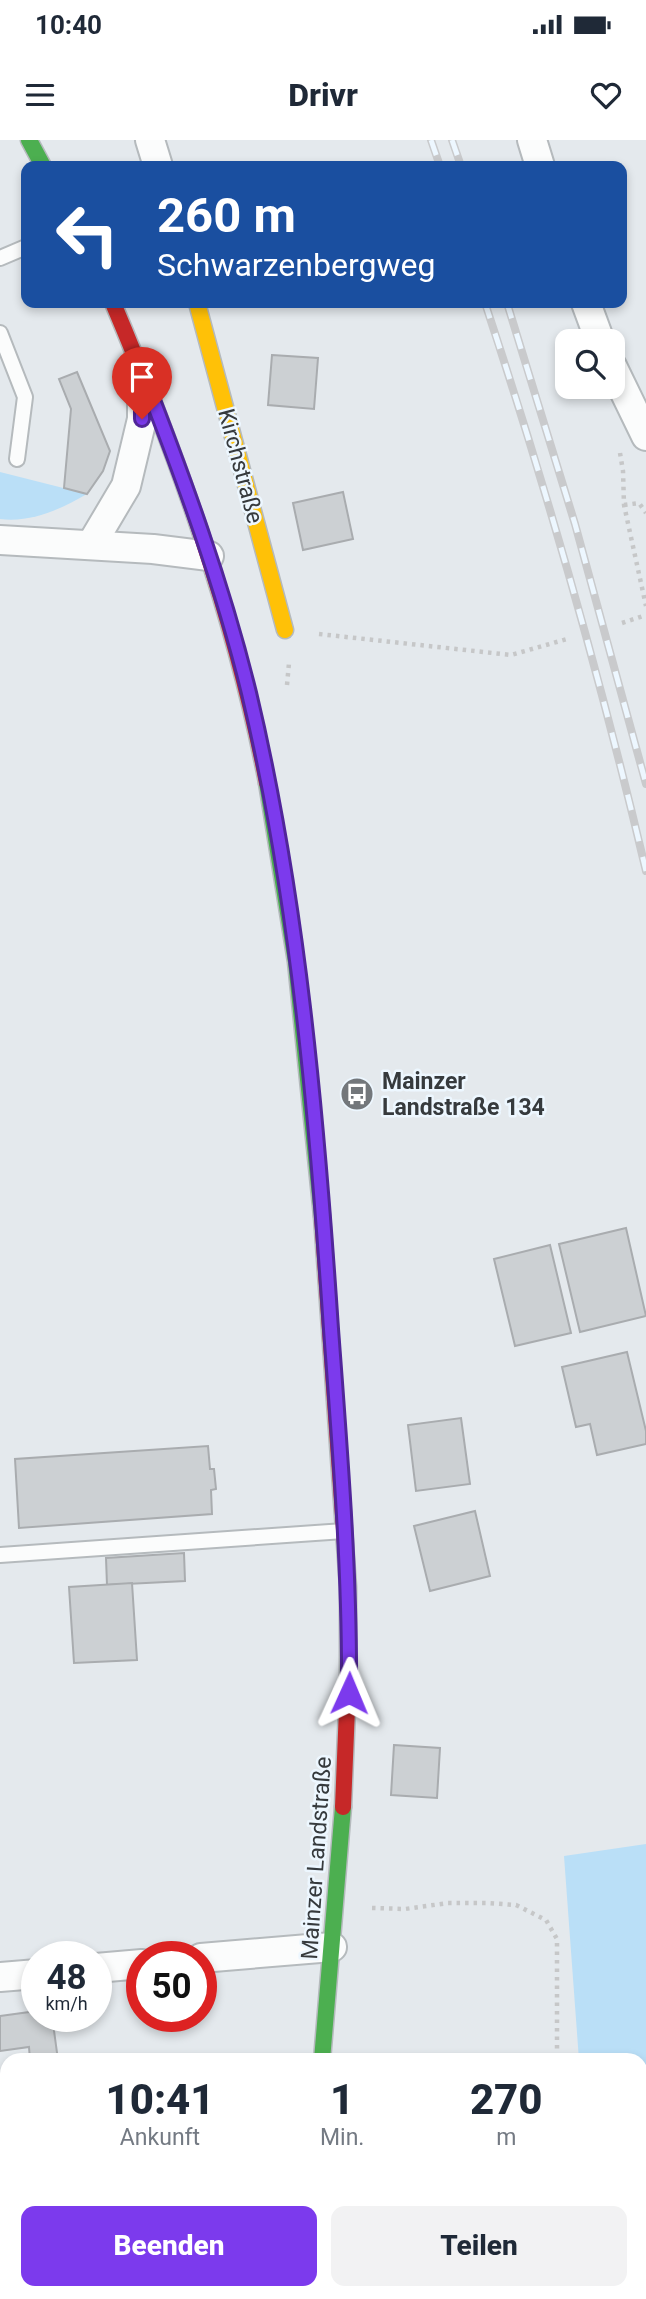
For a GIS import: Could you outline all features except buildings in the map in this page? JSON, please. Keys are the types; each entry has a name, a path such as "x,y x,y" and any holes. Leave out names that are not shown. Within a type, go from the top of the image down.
{"main road":[{"path":"29,140 40,161"},
{"name":"Mainzer Landstraße","path":"115,308 179,466 209,556 249,695 289,909 313,1099 328,1280 349,1625 345,1811 323,2053"},
{"name":"Kirchstraße","path":"198,308 285,630"}],"street":[{"path":"150,140 156,161"},
{"path":"531,140 538,161"},
{"path":"588,308 596,329"},
{"path":"91,545 126,486 142,419 142,372"},
{"path":"625,393 646,436"},
{"path":"0,540 209,556"},
{"path":"217,1957 332,1947"},
{"path":"0,1977 21,1975"}],"lane":[{"path":"0,258 21,249"},
{"path":"0,333 25,397 17,459"},
{"path":"0,1555 345,1531"}],"path":[{"path":"619,448 624,505 646,606"},
{"path":"624,505 639,503 646,513"},
{"path":"622,623 646,615"},
{"path":"285,630 511,655 567,639"},
{"path":"287,685 289,661"},
{"path":"336,1907 405,1909 448,1903 488,1903 516,1905 546,1920 557,1939 557,2053"}],"shaded area":[{"path":"0,472 87,494 45,514 23,519 0,519"},
{"path":"646,1844 646,2053 578,2053 564,1856"}],"railway":[{"path":"431,140 438,161"},
{"path":"452,140 459,161"},
{"path":"487,308 572,586 646,871"},
{"path":"509,308 575,524 646,784"}],"traffic: fast":[{"path":"29,140 40,161"},
{"path":"267,783 296,962 322,1216"},
{"path":"323,2053 343,1807"}],"traffic: slow":[{"path":"198,308 285,630"}],"traffic: jam":[{"path":"115,308 160,420 203,539 239,660 267,783"},
{"path":"322,1216 348,1587 348,1684 343,1807"}],"place":[{"name":"Mainzer Landstraße 134","path":"357,1094"}],"route":[{"path":"142,419 142,372 179,466 236,646 249,695 288,897 313,1099 328,1280 347,1556 349,1693"}]}
